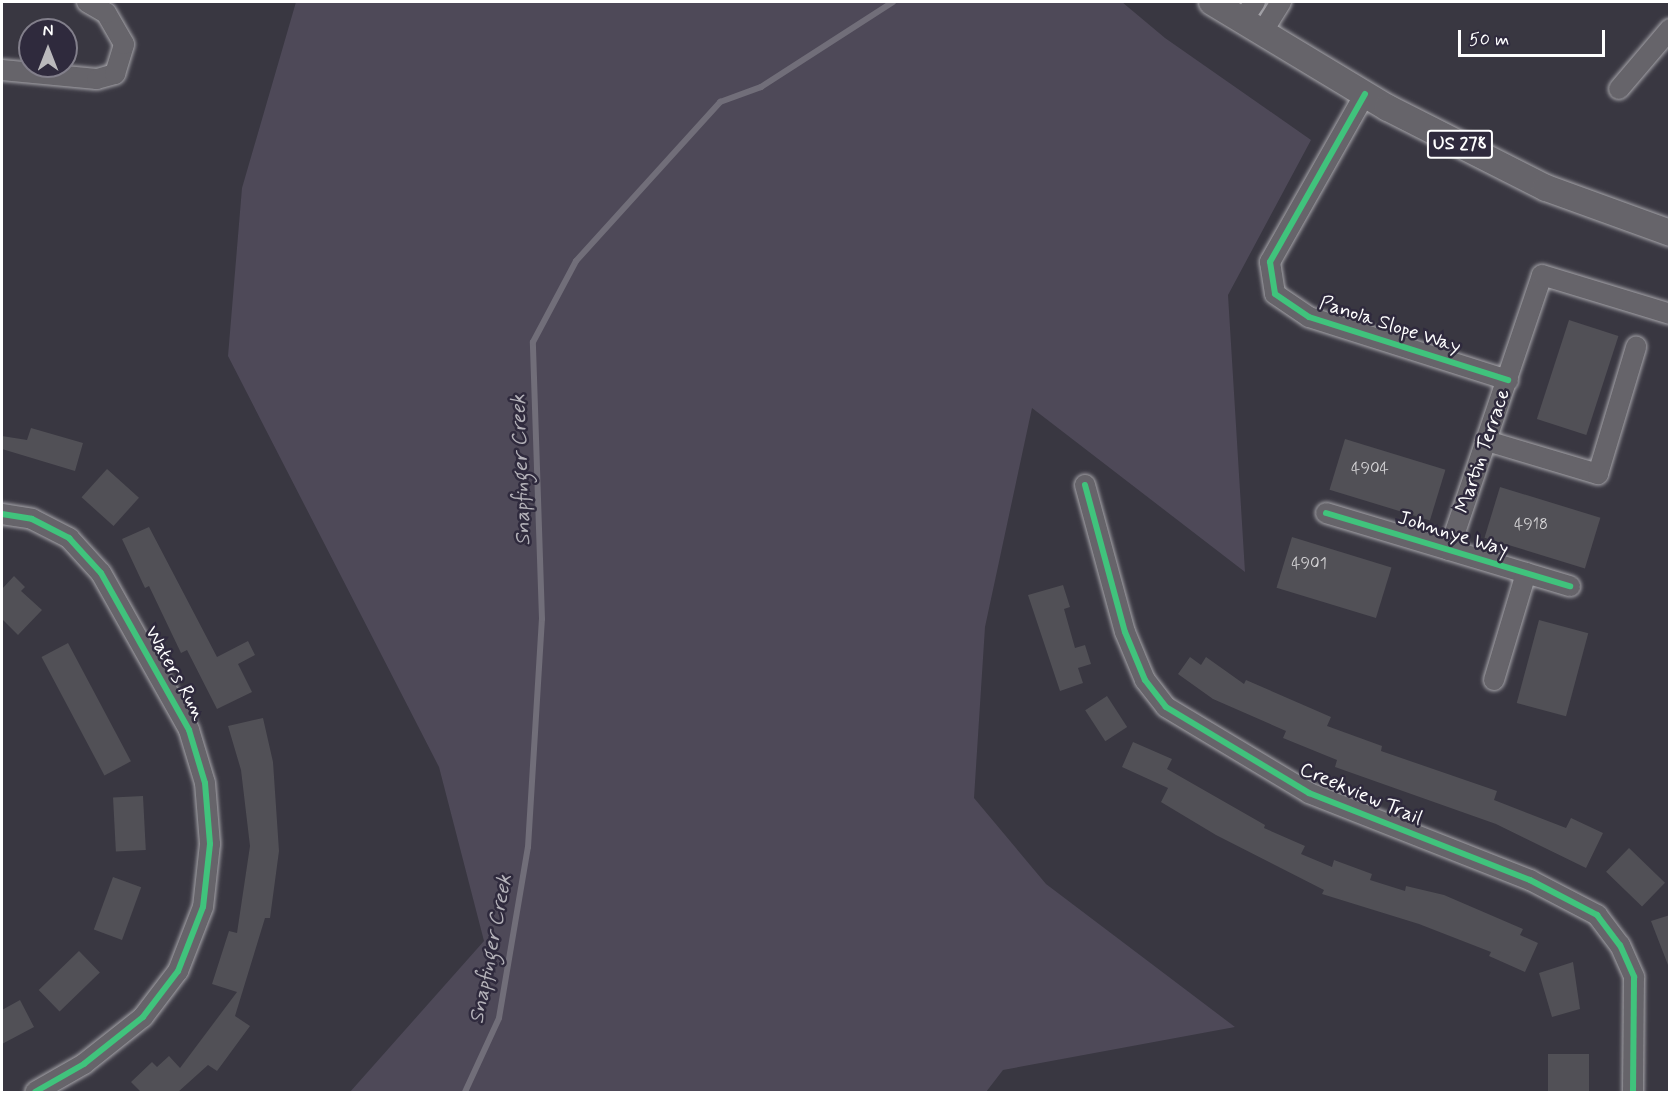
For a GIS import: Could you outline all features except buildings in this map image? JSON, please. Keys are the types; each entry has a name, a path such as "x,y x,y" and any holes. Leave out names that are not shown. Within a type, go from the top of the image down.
{"main road":[{"name":"US 278","path":"1212,2 1252,19 1365,94 1546,188 1670,233"}],"street":[{"path":"2,70 97,79 115,74 124,44 106,13 87,2"},
{"path":"1252,19 1281,2"},
{"path":"1619,88 1670,29"},
{"name":"Panola Slope Way","path":"1365,94 1270,262 1275,294 1309,317 1508,380"},
{"name":"Martin Terrace","path":"1449,550 1542,274 1670,314"},
{"path":"1487,441 1599,474 1636,347"},
{"name":"Creekview Trail","path":"1085,485 1125,632 1145,680 1166,707 1309,793 1530,880 1597,915 1620,945 1634,977 1633,1092"},
{"name":"Johnnye Way","path":"1326,513 1570,586"},
{"name":"Waters Run","path":"2,514 32,519 69,538 101,573 189,730 205,783 210,844 203,907 178,971 143,1017 84,1064 35,1092"},
{"path":"1494,680 1526,573"}],"shaded area":[{"path":"296,2 1122,2 1165,38 1311,140 1228,295 1245,572 1032,408 985,627 974,798 1046,884 1235,1027 1003,1070 986,1092 350,1092 484,941 439,767 228,356 242,188"}],"waterway":[{"name":"Snapfinger Creek","path":"465,1092 499,1018 528,847 542,619 533,342 576,261 720,102 761,87 893,2"}],"cycle path":[{"path":"1365,94 1270,262 1275,294 1309,317 1508,380"},
{"path":"1085,485 1125,632 1145,680 1166,707 1309,793 1530,880 1597,915 1620,945 1634,977 1633,1092"},
{"path":"1326,513 1570,586"},
{"path":"2,514 32,519 69,538 101,573 189,730 205,783 210,844 203,907 178,971 143,1017 84,1064 35,1092"}]}
